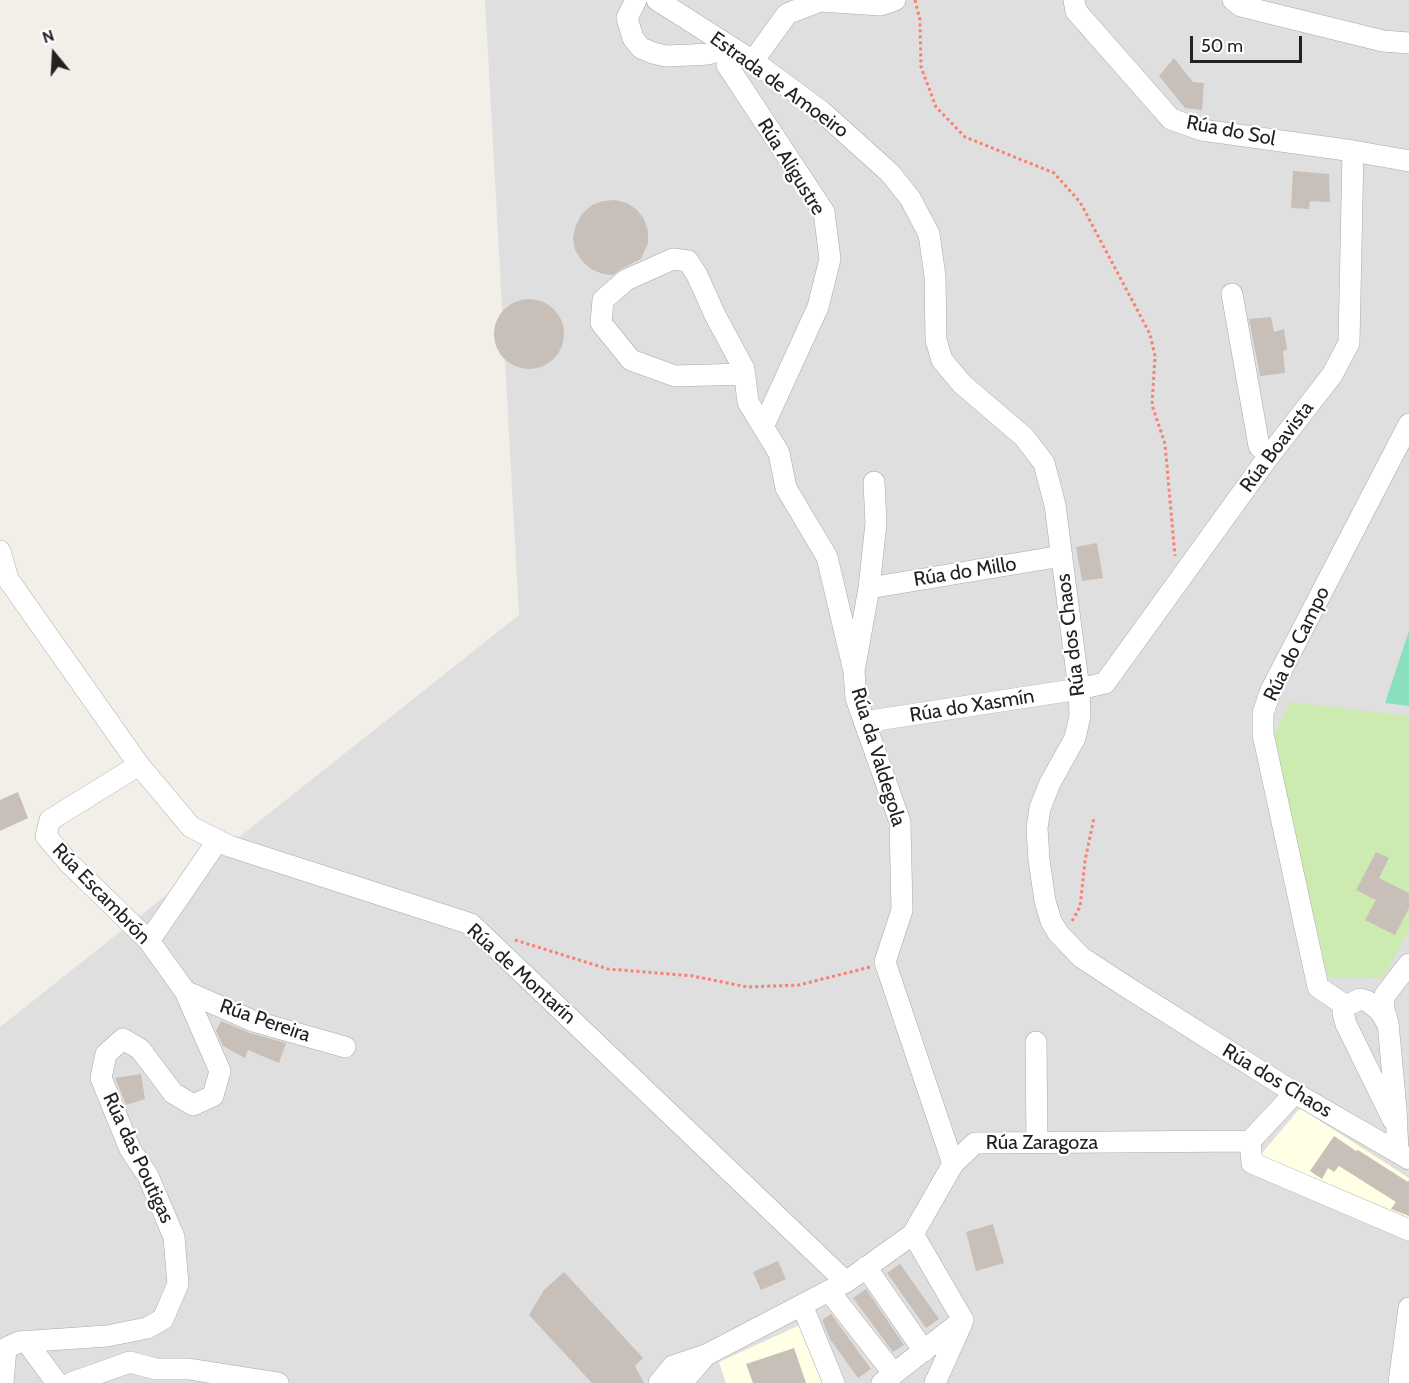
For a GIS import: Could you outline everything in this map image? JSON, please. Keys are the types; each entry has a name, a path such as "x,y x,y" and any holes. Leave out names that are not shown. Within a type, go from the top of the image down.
{"street":[{"path":"636,0 627,18 633,38 641,48 666,56 708,54 732,48"},
{"name":"Estrada de Amoeiro","path":"657,0 753,61 821,111 890,173 910,198 922,219 933,251 935,276"},
{"path":"753,61 787,14 820,1 880,5 894,0"},
{"name":"Rúa do Sol","path":"1074,0 1076,11 1171,119 1202,130 1409,161"},
{"path":"1233,0 1241,6 1383,42 1409,43"},
{"name":"Rúa Aligustre","path":"732,48 727,65 824,212 830,259 818,307 764,425"},
{"name":"Rúa Boavista","path":"1079,689 1105,682 1270,455 1332,375 1349,343 1353,151"},
{"path":"744,374 675,376 632,360 601,323 603,300 626,280 673,259 688,261 698,275 715,315 744,369 748,402 779,453 786,488 827,557 854,671"},
{"name":"Rúa dos Chaos","path":"935,276 936,340 942,360 962,384 1024,437 1044,463 1055,505 1079,689 1080,716 1075,738 1050,783 1040,808 1037,828 1045,901 1051,921 1062,938 1081,957 1295,1093 1403,1156"},
{"path":"1232,294 1259,446 1270,455"},
{"name":"Rúa do Campo","path":"1388,1023 1380,1011 1318,987 1263,734 1263,713 1271,690 1409,424"},
{"name":"Rúa da Valdegola","path":"874,482 876,523 854,671 856,698 900,822 902,910 885,962"},
{"name":"Rúa de Montarín","path":"0,551 8,579 139,765 191,827 229,846 471,924 838,1286 888,1378"},
{"name":"Rúa do Millo","path":"868,588 1062,556"},
{"name":"Rúa do Xasmín","path":"864,722 1079,689"},
{"name":"Rúa Escambrón","path":"139,765 50,820 46,836 68,862 149,941 185,991"},
{"path":"149,941 218,840"},
{"path":"885,962 953,1164"},
{"path":"1403,1156 1396,1127 1388,1023 1383,1006 1384,995 1409,964"},
{"path":"1392,986 1353,1002 1343,1013 1346,1024 1396,1127"},
{"name":"Rúa Pereira","path":"185,991 253,1021 345,1047"},
{"name":"Rúa das Poutigas","path":"26,1341 107,1336 147,1328 163,1319 178,1284 174,1237 148,1176 130,1149 101,1078 106,1054 123,1039 140,1049 173,1093 193,1105 213,1096 220,1071 185,991"},
{"path":"1036,1042 1036,1143"},
{"path":"1295,1093 1250,1141 1252,1163 1409,1230"},
{"name":"Rúa Zaragoza","path":"659,1383 673,1366 706,1354 838,1286 913,1234 953,1164 975,1143 1250,1141"},
{"path":"913,1234 963,1320"},
{"path":"866,1267 924,1351"},
{"path":"802,1305 834,1383"},
{"path":"1399,1383 1409,1308"},
{"path":"888,1378 963,1320"},
{"path":"935,1383 963,1320"},
{"path":"3,1383 6,1348 26,1341 57,1383"},
{"path":"682,1383 706,1354"},
{"path":"70,1383 130,1362 156,1369 189,1369 278,1383"}],"path":[{"path":"915,0 920,20 921,67 936,107 965,137 1054,173 1080,202 1150,334 1155,357 1152,405 1165,444 1177,568 1182,577"},
{"path":"1062,938 1080,907 1085,861 1095,818"},
{"path":"505,938 608,969 693,976 747,987 799,985 885,962"}],"shaded area":[{"path":"485,0 1409,0 1409,1383 0,1383 0,1027 519,615"},
{"path":"1300,1108 1409,1178 1409,1226 1258,1158"},
{"path":"802,1324 822,1383 726,1383 719,1362"}],"green space":[{"path":"1409,631 1409,706 1385,703"},
{"path":"1290,702 1409,716 1409,930 1383,978 1328,977 1273,738"}],"building":[{"path":"1174,58 1193,82 1204,83 1202,110 1185,108 1159,76"},
{"path":"1293,171 1329,174 1330,202 1310,201 1309,209 1291,208"},
{"path":"615,200 627,203 644,219 648,231 648,243 641,259 613,275 591,269 582,261 575,250 573,237 582,214 592,205"},
{"path":"529,299 542,302 554,309 561,321 564,334 561,347 554,359 542,366 529,369 516,366 504,359 497,347 494,334 497,321 504,309 516,302"},
{"path":"1271,317 1274,332 1284,329 1287,350 1283,351 1285,373 1260,376 1249,319"},
{"path":"1097,543 1103,578 1082,581 1076,547"},
{"path":"18,792 28,818 0,831 0,800"},
{"path":"1376,852 1389,858 1379,878 1409,893 1409,908 1395,935 1365,920 1376,900 1356,890"},
{"path":"221,1021 250,1033 286,1043 279,1063 248,1050 245,1058 223,1046 216,1031"},
{"path":"141,1074 145,1099 126,1105 115,1078"},
{"path":"1334,1136 1408,1182 1409,1180 1409,1216 1391,1209 1396,1202 1339,1166 1334,1172 1328,1168 1322,1179 1310,1171"},
{"path":"993,1224 1004,1263 976,1271 966,1232"},
{"path":"778,1261 786,1279 761,1290 753,1272"},
{"path":"900,1264 939,1319 926,1328 887,1273"},
{"path":"564,1272 643,1358 635,1366 644,1383 592,1383 529,1315 544,1290"},
{"path":"866,1289 904,1345 893,1352 853,1298"},
{"path":"831,1314 871,1369 858,1378 830,1339 822,1320"},
{"path":"794,1348 806,1383 753,1383 746,1364"}]}
